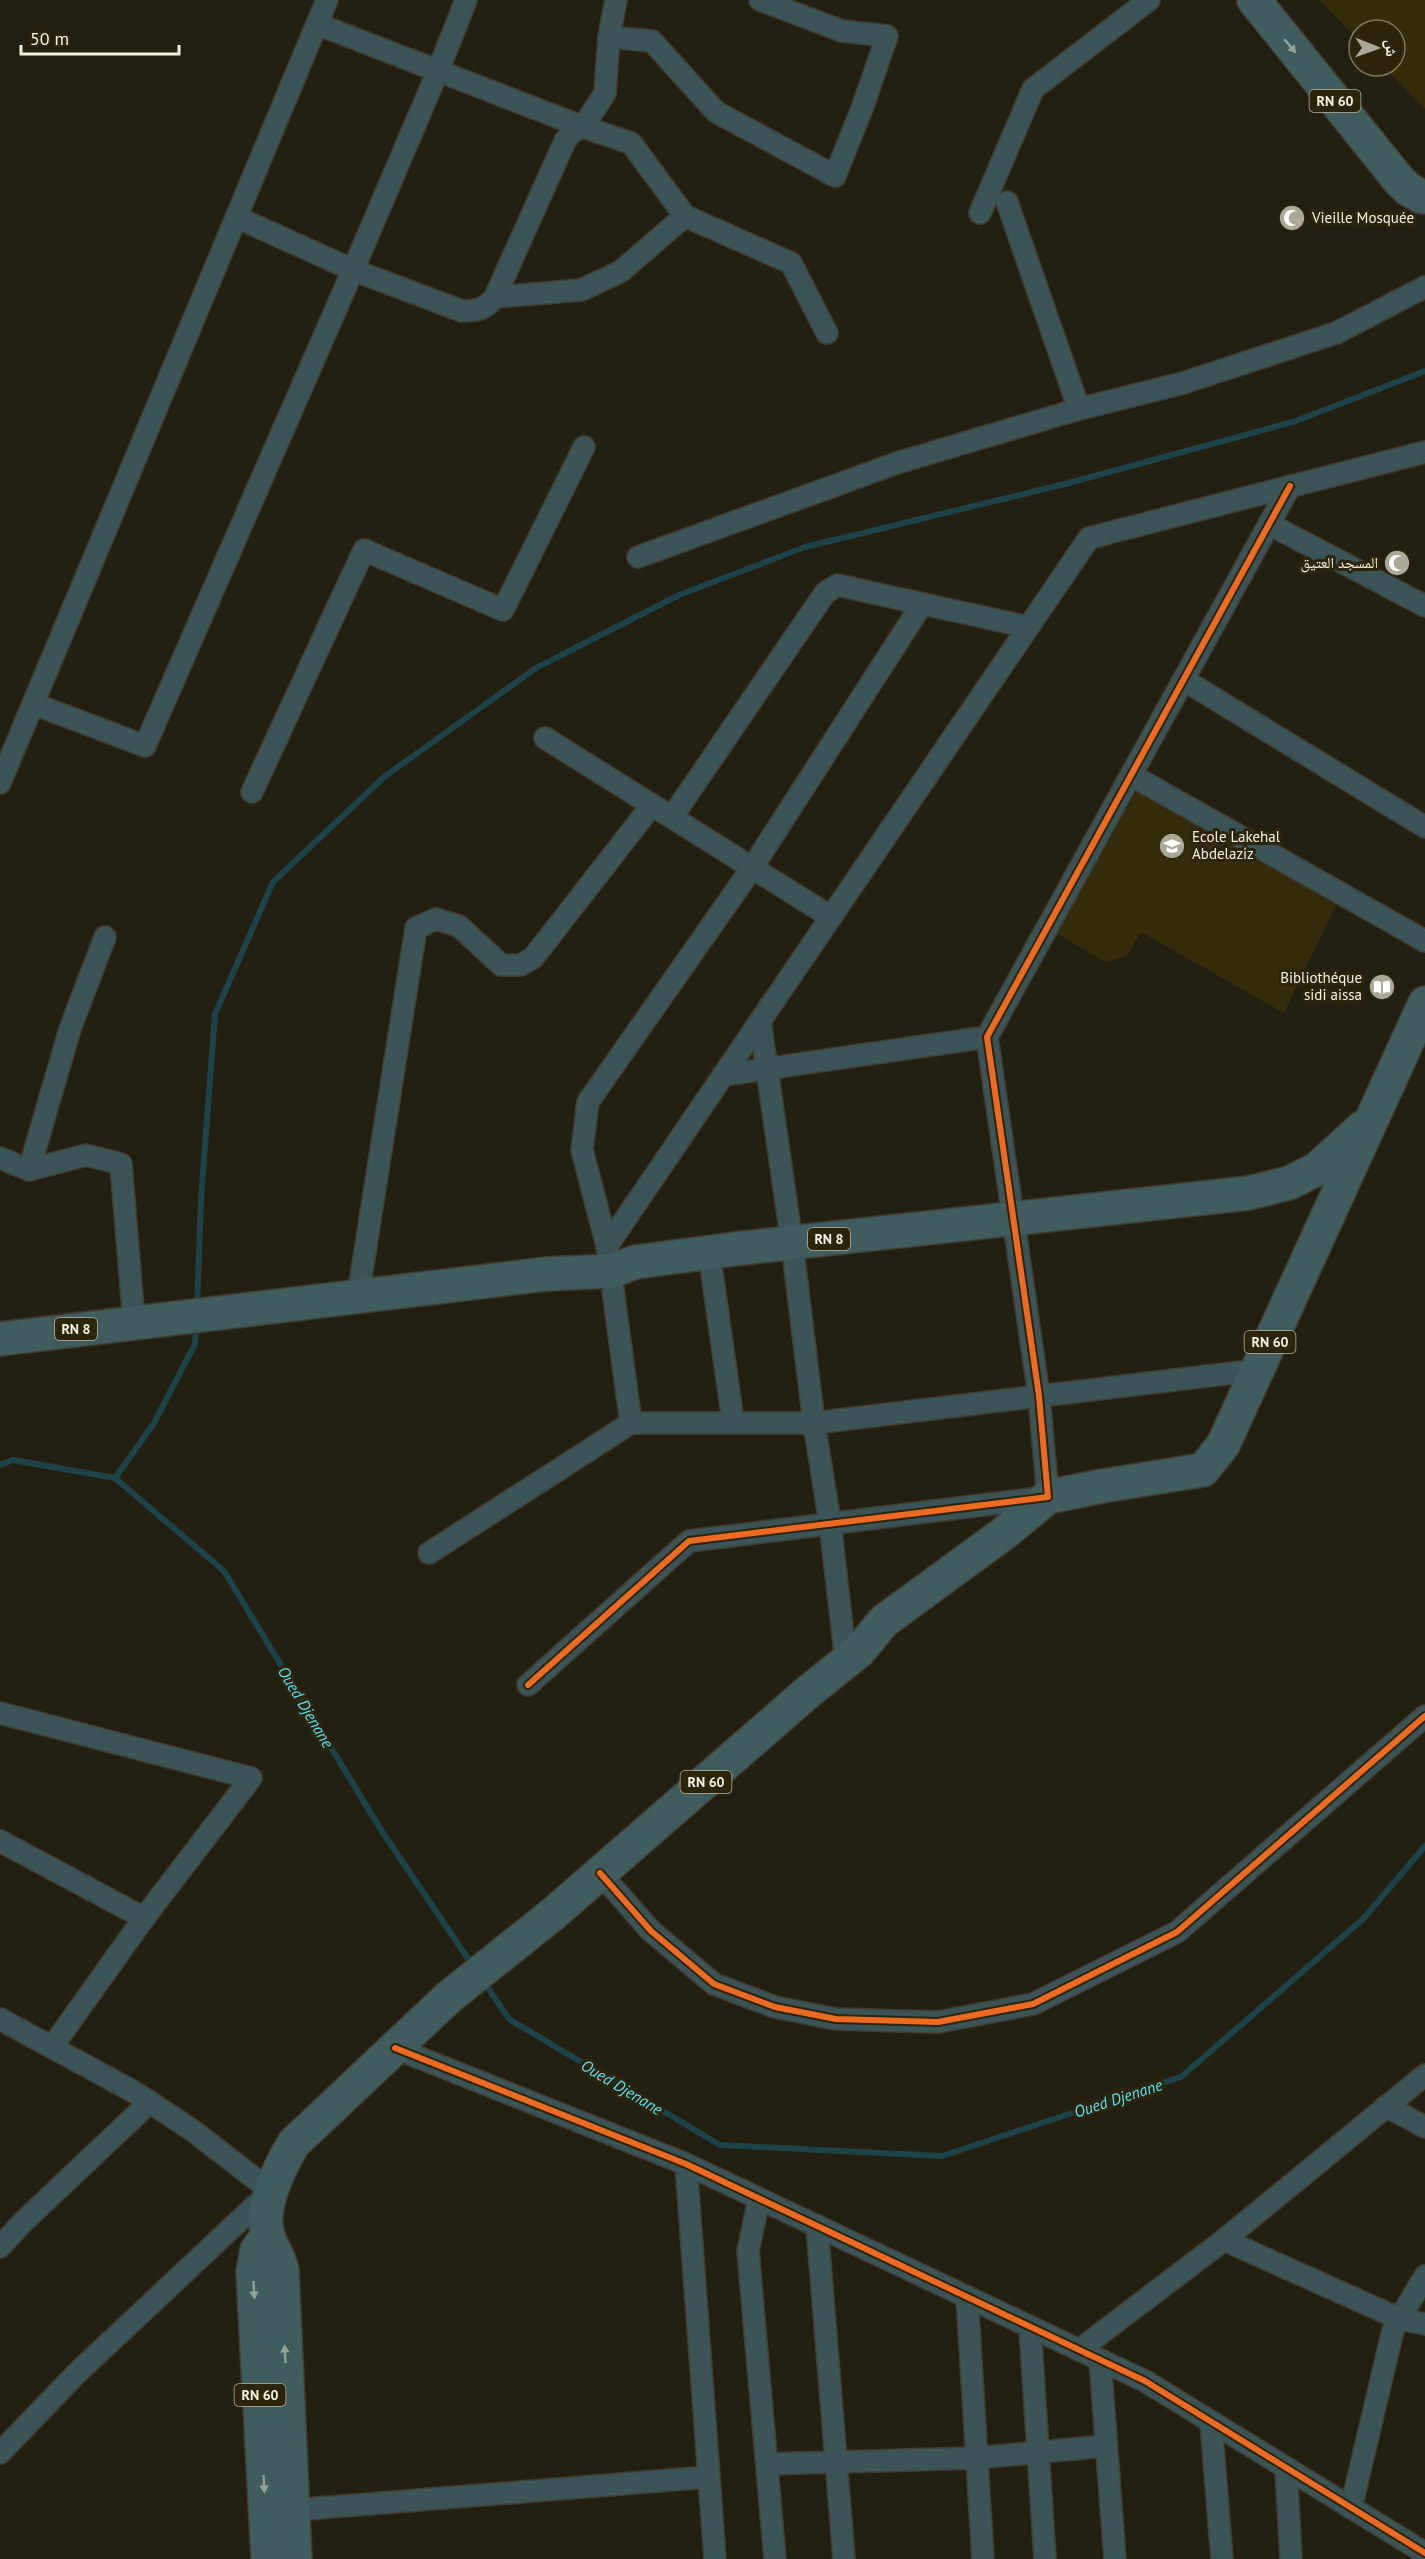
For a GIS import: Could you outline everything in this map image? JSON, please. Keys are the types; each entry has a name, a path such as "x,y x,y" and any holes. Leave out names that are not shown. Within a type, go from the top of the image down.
{"main road":[{"name":"RN 60","path":"1254,0 1398,178 1423,202"},
{"name":"RN 60","path":"1282,0 1406,160 1416,177 1423,202"},
{"name":"RN 8","path":"0,1339 546,1274 609,1258 636,1262 1249,1193 1289,1183 1317,1169 1374,1117 1425,1003"},
{"name":"RN 60","path":"295,2559 282,2270 276,2250 268,2235 267,2220 271,2191 294,2143 449,1997 553,1914 808,1692 853,1656 929,1613 1102,1486 1203,1470 1223,1445 1374,1117"},
{"path":"853,1656 884,1621 1003,1534 1048,1497 1102,1486"},
{"name":"RN 60","path":"268,2235 257,2250 254,2264 268,2559"}],"street":[{"path":"0,783 327,0"},
{"path":"34,704 146,746 353,270 466,0"},
{"path":"236,217 353,270 462,311 474,311 488,306 495,297 565,141 572,132 583,127 605,93 609,37 615,0"},
{"path":"609,37 652,41 716,112 835,176 863,106 887,36 842,31 760,0"},
{"path":"980,213 1033,89 1149,0"},
{"path":"316,24 583,127 631,143 685,216 791,263 827,333"},
{"path":"1007,202 1079,409"},
{"path":"495,297 581,290 620,272 685,216"},
{"path":"638,557 897,463 1079,409 1183,383 1336,333 1425,287"},
{"path":"252,792 364,550 503,610 584,447"},
{"path":"609,1258 723,1075 1089,538 1425,452"},
{"path":"528,1685 689,1541 1048,1497 1039,1396 987,1037 1290,486"},
{"path":"1269,524 1425,606"},
{"path":"672,818 825,593 837,585 1028,627"},
{"path":"631,1424 609,1258 582,1150 588,1102 752,868 922,604"},
{"path":"1184,680 1425,827"},
{"path":"545,738 831,917"},
{"path":"1131,775 1425,940"},
{"path":"358,1296 416,928 436,919 459,926 501,965 520,965 533,958 652,805"},
{"path":"29,1170 70,1029 105,937"},
{"path":"760,1021 769,1069 814,1423 853,1656"},
{"path":"723,1075 987,1037"},
{"path":"0,1158 29,1170 86,1155 121,1164 142,1321"},
{"path":"709,1252 733,1421"},
{"path":"429,1553 631,1424 733,1421 814,1423 1258,1370"},
{"path":"0,1713 251,1778 144,1918 52,2047"},
{"path":"600,1873 651,1931 714,1984 775,2007 836,2019 938,2022 1033,2004 1178,1932 1425,1716"},
{"path":"0,1841 144,1918"},
{"path":"0,2019 150,2102 192,2130 271,2191 77,2373 0,2453"},
{"path":"395,2048 686,2164 1145,2381 1425,2553"},
{"path":"1079,2350 1224,2240 1425,2075"},
{"path":"0,2247 23,2222 150,2102"},
{"path":"1386,2106 1425,2127"},
{"path":"686,2164 715,2559"},
{"path":"759,2199 748,2251 775,2559"},
{"path":"816,2226 844,2559"},
{"path":"1224,2240 1400,2319 1425,2324"},
{"path":"1351,2508 1393,2330 1425,2276"},
{"path":"967,2297 983,2559"},
{"path":"1030,2327 1044,2559"},
{"path":"1100,2360 1115,2559"},
{"path":"1211,2422 1222,2559"},
{"path":"767,2464 977,2458 1105,2446"},
{"path":"1286,2468 1291,2559"},
{"path":"293,2510 709,2477"}],"shaded area":[{"path":"1319,0 1425,0 1425,109 1395,78 1407,78 1407,18 1347,18 1347,29"},
{"name":"Ecole Lakehal Abdelaziz","path":"1138,789 1337,903 1284,1013 1141,932 1126,957 1105,962 1056,933"}],"waterway":[{"path":"197,1307 201,1199 215,1014 273,882 384,777 536,668 679,595 805,547 1065,484 1296,421 1425,371"},
{"path":"115,1478 154,1423 195,1344 196,1326"},
{"name":"Oued Djenane","path":"0,1465 13,1460 115,1478 224,1571 381,1830 473,1966"},
{"name":"Oued Djenane","path":"484,1982 509,2019 720,2145 942,2156 1181,2077 1364,1918 1425,1846"}],"cycle path":[{"path":"528,1685 689,1541 1048,1497 1039,1396 987,1037 1290,486"},
{"path":"600,1873 651,1931 714,1984 775,2007 836,2019 938,2022 1033,2004 1177,1932 1425,1716"},
{"path":"395,2048 686,2164 1145,2381 1425,2553"}],"place":[{"name":"Vieille Mosquée","path":"1292,218"},
{"name":"المسجد العتيق","path":"1397,563"},
{"name":"Ecole Lakehal Abdelaziz","path":"1172,846"},
{"name":"Bibliothéque sidi aissa","path":"1382,987"}]}
